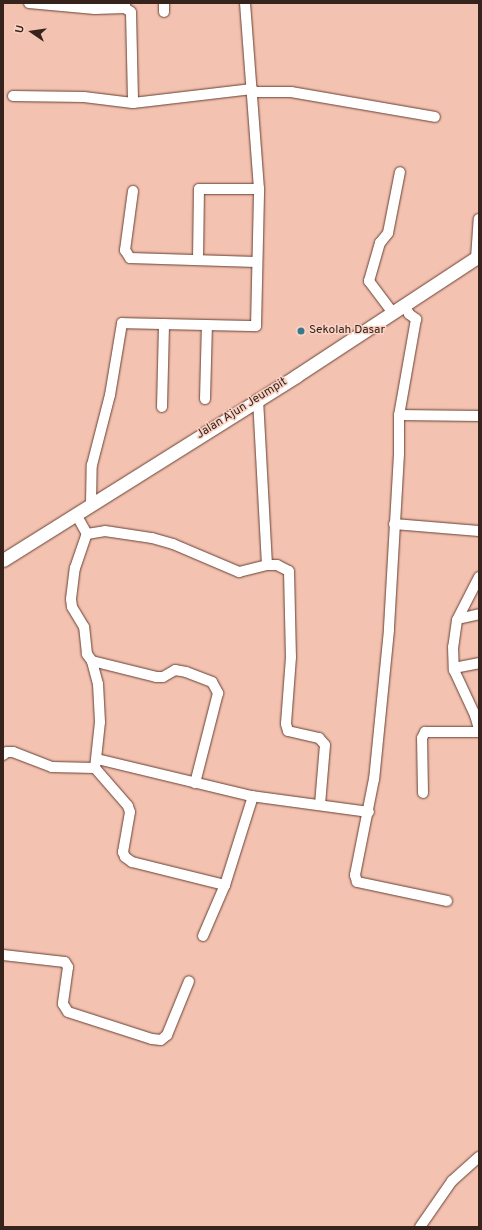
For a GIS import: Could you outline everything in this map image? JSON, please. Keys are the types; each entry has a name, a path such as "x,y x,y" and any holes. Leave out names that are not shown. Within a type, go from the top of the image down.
{"street":[{"path":"29,3 95,9 125,6 131,12 134,103"},
{"path":"91,504 92,465 110,395 122,323 256,326 256,262 259,189 245,3"},
{"path":"13,96 84,97 134,103 252,90 291,92 435,117"},
{"path":"393,313 369,281 380,243 388,233 400,172"},
{"path":"198,260 200,189 259,189"},
{"path":"133,191 127,255 136,260 256,262"},
{"path":"477,257 479,219"},
{"name":"Jalan Ajun Jeumpit","path":"3,560 405,306 477,257"},
{"path":"405,306 409,314 416,319 399,415 400,454 394,524 389,630 369,812 355,875 357,882 447,901"},
{"path":"162,407 164,324"},
{"path":"205,399 207,325"},
{"path":"258,398 267,565"},
{"path":"399,415 479,416"},
{"path":"76,514 87,534 75,568 71,599 72,607 84,627 87,654 92,661 98,684 100,722 96,763 128,806 130,812 123,852 125,857 132,862 225,885"},
{"path":"394,524 479,531"},
{"path":"87,534 105,531 152,538 174,544 239,572 267,565 277,565 289,571 291,657 286,724 288,731 319,738 325,745 320,805"},
{"path":"479,577 458,619 453,647 454,668 477,712 479,729"},
{"path":"458,619 479,614"},
{"path":"92,661 156,677 163,677 175,670 186,672 212,682 218,693 195,782"},
{"path":"454,668 479,663"},
{"path":"423,793 422,738 425,732 479,732"},
{"path":"3,755 7,752 13,752 52,767 96,763 195,782 253,796 369,812"},
{"path":"203,936 225,885 253,796"},
{"path":"3,955 65,962 68,967 63,1004 68,1012 157,1040 161,1040 167,1035 189,982"},
{"path":"420,1227 452,1181 479,1157"}],"place":[{"name":"Sekolah Dasar","path":"301,331"}]}
